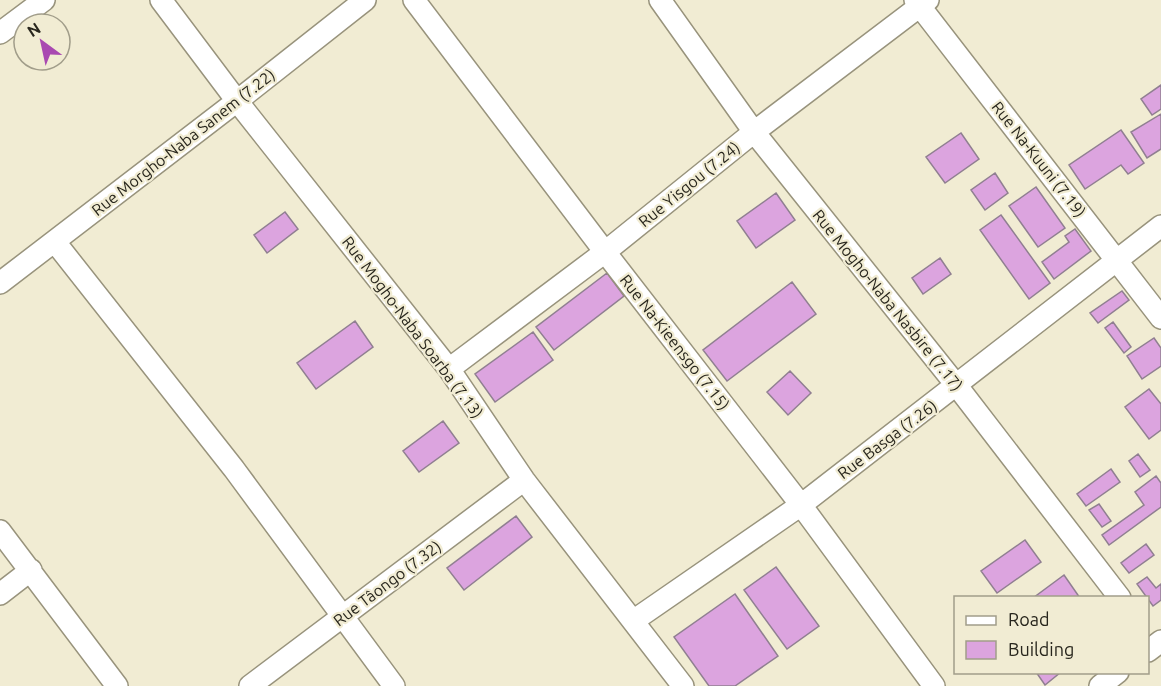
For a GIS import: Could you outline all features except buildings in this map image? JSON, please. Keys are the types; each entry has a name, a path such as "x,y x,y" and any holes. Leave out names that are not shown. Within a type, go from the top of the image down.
{"street":[{"path":"0,33 44,0"},
{"name":"Rue Mogho-Naba Soarba (7.13)","path":"161,0 237,102 449,369 524,480 683,686"},
{"name":"Rue Morgho-Naba Sanem (7.22)","path":"0,283 237,102 365,0"},
{"name":"Rue Na-Kieensgo (7.15)","path":"414,0 801,505 934,686"},
{"name":"Rue Mogho-Naba Nasbire (7.17)","path":"660,0 754,132 957,386 1119,596"},
{"name":"Rue Yisgou (7.24)","path":"449,369 605,252 921,2"},
{"name":"Rue Na-Kuuni (7.19)","path":"921,2 1161,318"},
{"name":"Rue Basga (7.26)","path":"633,621 801,505 1161,226"},
{"path":"55,242 234,469 394,686"},
{"name":"Rue Tâongo (7.32)","path":"250,686 524,480"},
{"path":"0,531 117,686"},
{"path":"0,594 31,570"},
{"path":"1100,686 1115,674"}]}
